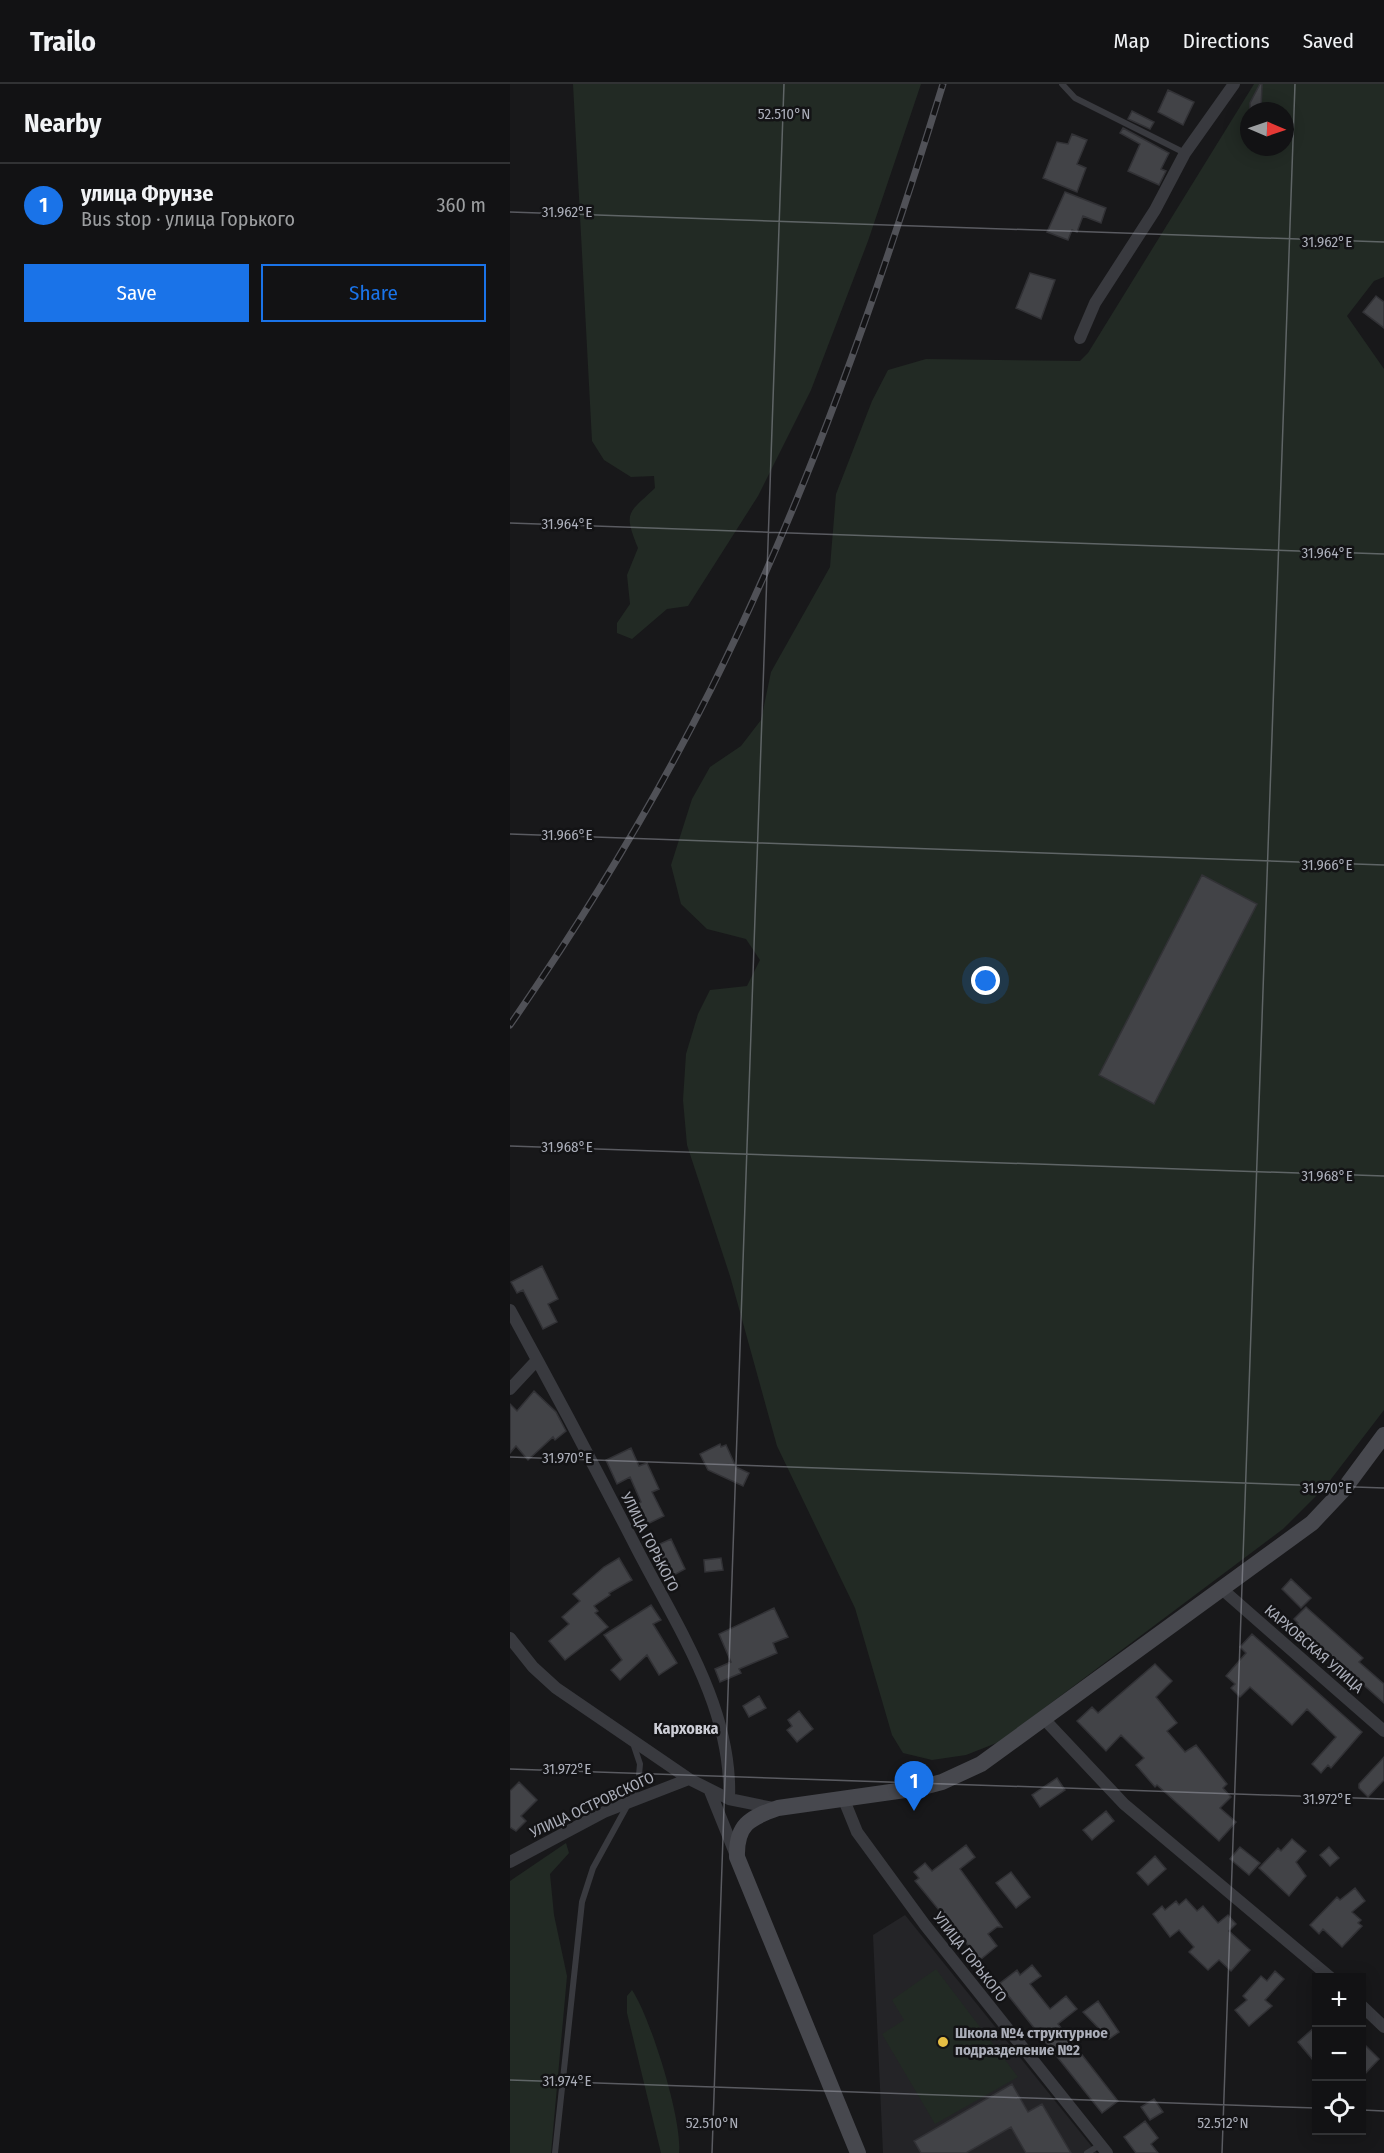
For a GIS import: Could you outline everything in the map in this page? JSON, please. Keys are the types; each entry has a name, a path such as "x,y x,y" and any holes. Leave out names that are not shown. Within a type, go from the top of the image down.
{"street":[{"path":"1080,338 1095,303 1155,210 1185,153 1234,84"},
{"name":"УЛИЦА ГОРЬКОГО","path":"510,1310 711,1698 729,1769 729,1799"},
{"path":"510,1389 537,1360"},
{"path":"737,1857 738,1836 741,1828 757,1816 778,1808 889,1794 942,1782 981,1764 1045,1720 1312,1523 1344,1489 1384,1435"},
{"name":"КАРХОВСКАЯ УЛИЦА","path":"1223,1590 1384,1731"},
{"path":"510,1638 533,1667 556,1688 689,1779 729,1799 778,1808"},
{"path":"1045,1720 1125,1804 1326,1973"},
{"name":"УЛИЦА ОСТРОВСКОГО","path":"510,1862 543,1842 628,1802 689,1779"},
{"path":"710,1791 858,2153"},
{"name":"УЛИЦА ГОРЬКОГО","path":"844,1800 857,1832 925,1925 1104,2149"},
{"path":"1366,2010 1384,2027"}],"lane":[{"path":"1062,84 1075,98 1185,153"},
{"path":"555,2153 582,1902 593,1868 640,1776 638,1752 631,1740"},
{"path":"1087,2153 1104,2149"}],"shaded area":[{"path":"573,84 921,84 868,241 811,390 758,496 688,606 667,609 632,639 617,633 617,623 630,604 627,575 638,548 630,520 634,509 655,488 654,476 631,477 604,460 592,441"},
{"path":"1254,84 1384,84 1384,277 1374,281 1347,316 1384,369 1384,1410 1325,1487 1283,1529 999,1742 966,1755 932,1760 903,1753 892,1735 855,1608 777,1446 730,1276 687,1145 683,1100 686,1054 698,1014 710,990 747,986 760,960 746,939 707,929 681,904 671,865 692,799 710,767 741,746 761,720 771,672 830,567 836,494 872,401 888,370 926,359 1080,361 1088,353 1240,107 1240,156 1294,156 1294,102 1243,102"},
{"path":"566,1843 569,1853 550,1874 554,1915 567,1976 551,2153 510,2153 510,1881"},
{"name":"Школа №4 структурное подразделение №2","path":"905,1915 1097,2153 883,2153 873,1935"},
{"path":"936,1969 1018,2077 935,2124 882,2034 904,2020 892,2000"},
{"path":"632,1990 648,2022 664,2069 676,2118 679,2153 661,2153 627,2013 627,1996"}],"building":[{"path":"1260,84 1262,84 1261,102 1251,102"},
{"path":"1168,90 1194,102 1183,125 1158,112"},
{"path":"1132,111 1154,122 1150,129 1128,119"},
{"path":"1123,128 1169,153 1161,169 1166,171 1159,185 1128,171 1140,144 1120,133"},
{"path":"1072,134 1087,140 1077,164 1086,168 1077,192 1043,178 1057,142 1068,144"},
{"path":"1065,192 1106,208 1101,223 1083,216 1077,232 1072,230 1068,240 1047,232"},
{"path":"1030,273 1055,280 1041,319 1016,308"},
{"path":"1376,296 1384,302 1384,328 1363,312"},
{"path":"1202,875 1257,904 1154,1104 1099,1075"},
{"path":"542,1266 558,1299 548,1304 557,1322 543,1329 523,1290 517,1293 511,1282"},
{"path":"534,1391 556,1412 566,1431 555,1440 553,1437 528,1460 516,1446 510,1453 510,1404 517,1411"},
{"path":"720,1444 721,1447 726,1445 736,1467 749,1473 743,1486 708,1470 700,1454"},
{"path":"631,1448 639,1466 647,1463 659,1489 652,1492 664,1516 639,1528 629,1508 641,1502 630,1477 617,1484 606,1460"},
{"path":"671,1539 685,1569 672,1576 668,1568 664,1570 653,1547"},
{"path":"619,1558 632,1580 609,1593 610,1595 594,1606 598,1611 595,1613 608,1627 565,1660 549,1641 569,1624 562,1617 580,1601 573,1594 604,1567"},
{"path":"721,1558 723,1570 705,1572 704,1560"},
{"path":"1291,1579 1311,1598 1301,1608 1282,1589"},
{"path":"651,1605 661,1620 653,1624 677,1663 659,1675 647,1655 620,1680 611,1670 622,1660 604,1635"},
{"path":"1306,1607 1363,1658 1359,1662 1384,1684 1384,1703 1296,1625 1298,1623 1294,1619"},
{"path":"774,1608 788,1637 773,1643 777,1653 739,1669 741,1673 720,1682 715,1669 731,1662 719,1634"},
{"path":"1252,1634 1362,1732 1331,1768 1328,1765 1321,1773 1312,1764 1336,1737 1307,1709 1292,1725 1250,1687 1240,1697 1231,1688 1235,1684 1226,1676 1246,1653 1240,1647"},
{"path":"1155,1664 1172,1681 1156,1697 1177,1723 1167,1731 1185,1752 1196,1745 1227,1784 1223,1788 1231,1797 1220,1808 1236,1822 1219,1841 1157,1785 1155,1787 1136,1765 1144,1758 1121,1735 1106,1751 1077,1721 1092,1707 1098,1713"},
{"path":"759,1696 766,1708 749,1717 743,1706"},
{"path":"799,1711 813,1729 797,1742 787,1730 792,1726 788,1720"},
{"path":"1384,1757 1384,1780 1368,1797 1359,1788 1359,1784"},
{"path":"1057,1778 1065,1790 1040,1807 1032,1795"},
{"path":"519,1782 537,1800 521,1816 526,1821 516,1831 510,1827 510,1791"},
{"path":"1106,1811 1114,1821 1092,1840 1083,1830"},
{"path":"1292,1839 1306,1851 1296,1862 1306,1876 1289,1896 1259,1868 1278,1848 1281,1851"},
{"path":"966,1845 975,1857 960,1869 1002,1927 997,1927 988,1934 997,1946 980,1960 915,1881 919,1878 914,1872 925,1863 932,1871"},
{"path":"1240,1847 1260,1863 1249,1875 1230,1859"},
{"path":"1329,1847 1339,1858 1330,1866 1320,1855"},
{"path":"1155,1856 1166,1869 1148,1885 1137,1873"},
{"path":"1011,1872 1030,1897 1016,1908 996,1883"},
{"path":"1355,1888 1365,1901 1352,1912 1361,1920 1358,1923 1362,1926 1342,1947 1323,1929 1319,1934 1310,1925 1337,1897 1340,1900"},
{"path":"1186,1899 1197,1911 1203,1906 1218,1923 1228,1915 1236,1924 1229,1931 1250,1950 1231,1971 1219,1960 1208,1970 1189,1952 1194,1947 1179,1930 1170,1937 1153,1914 1162,1906 1165,1910 1176,1901 1179,1905"},
{"path":"1032,1965 1041,1976 1030,1984 1050,2009 1066,1996 1077,2009 1058,2024 1118,2101 1102,2113 999,1984 1017,1970 1020,1975"},
{"path":"1275,1971 1284,1979 1265,2000 1272,2006 1249,2026 1235,2010 1247,2000 1243,1996 1261,1976 1267,1981"},
{"path":"1098,2001 1119,2032 1109,2039 1083,2012"},
{"path":"1312,2029 1312,2059 1298,2042"},
{"path":"1366,2046 1379,2059 1366,2073"},
{"path":"1012,2084 1028,2112 1042,2104 1071,2153 1026,2153 1011,2127 966,2153 921,2153 914,2141"},
{"path":"1154,2099 1163,2112 1150,2120 1141,2107"},
{"path":"1145,2121 1158,2138 1151,2144 1158,2153 1136,2153 1124,2137"}],"railway":[{"path":"510,1025 591,902 666,775 746,616 779,542 839,391 894,238 943,84"}],"place":[{"name":"улица Фрунзе","path":"914,1811"},
{"name":"Школа №4 структурное подразделение №2","path":"943,2042"}],"district":[{"name":"Карховка","path":"686,1728"}]}
